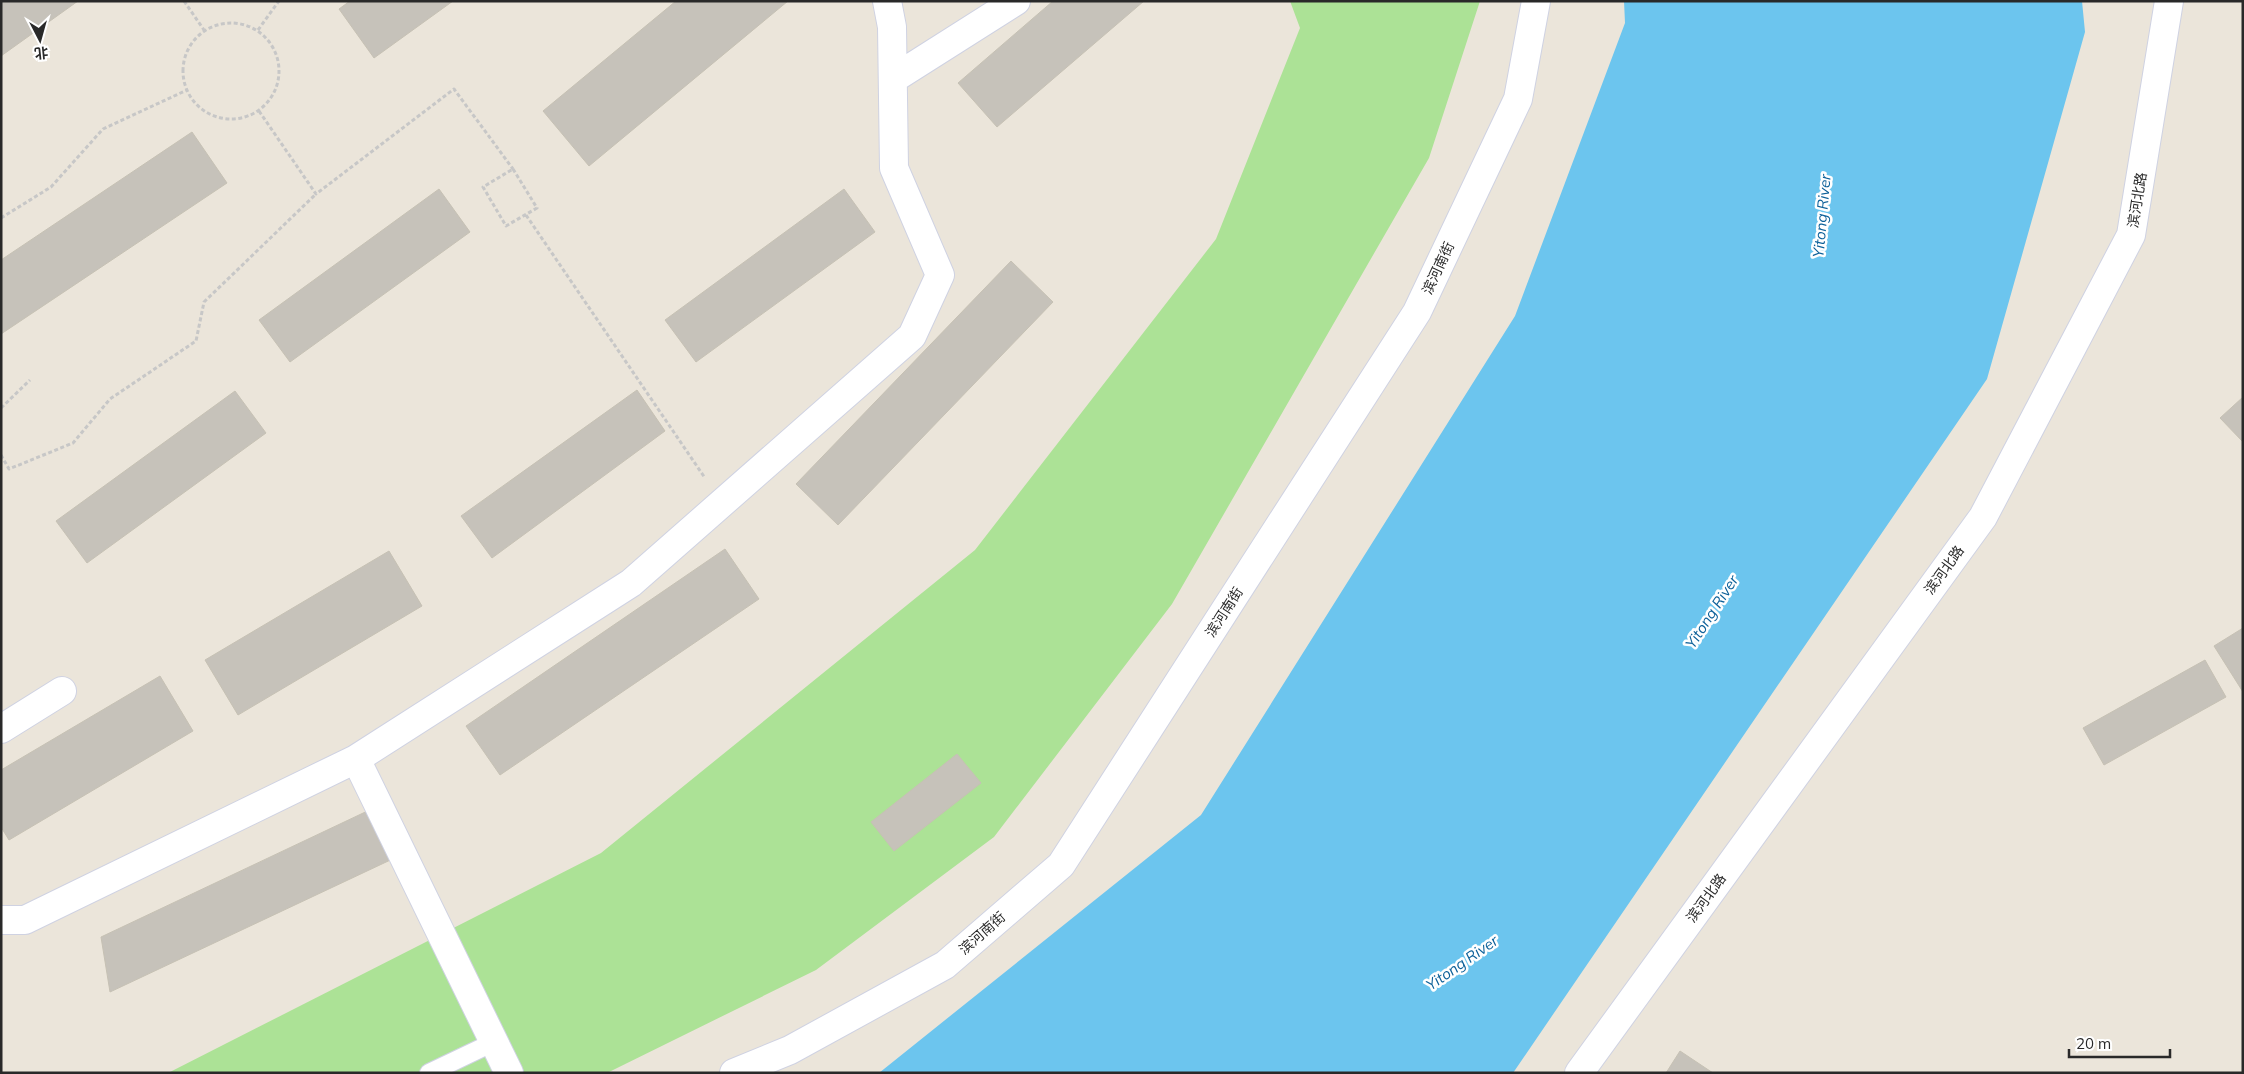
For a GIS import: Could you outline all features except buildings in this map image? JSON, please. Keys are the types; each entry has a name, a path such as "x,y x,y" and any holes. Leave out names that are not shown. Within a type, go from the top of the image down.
{"street":[{"path":"1,920 25,920 356,759 631,583 912,336 940,275 894,168 892,27 887,1"},
{"path":"893,79 1016,1"},
{"name":"滨河南街","path":"734,1073 790,1050 945,965 1061,864 1417,312 1518,99 1536,1"},
{"name":"滨河北路","path":"1579,1073 1983,517 2131,235 2169,1"},
{"path":"1,730 62,691"},
{"path":"356,759 509,1073"}],"lane":[{"path":"429,1073 494,1042"}],"path":[{"path":"184,1 204,30"},
{"path":"258,30 279,1"},
{"path":"222,23 240,23 258,30 272,44 279,61 279,80 272,97 259,111 242,119 222,119 204,112 191,99 183,81 183,62 190,44 204,30 222,23"},
{"path":"1,455 9,469 73,443 110,399 196,341 204,302 316,194 454,89 513,168 537,208 506,226 482,187 513,168"},
{"path":"1,218 51,187 103,129 187,90"},
{"path":"259,111 316,194"},
{"path":"526,215 722,503"},
{"path":"1,408 30,380"}],"green space":[{"path":"1290,1 1480,1 1429,158 1172,604 994,837 816,970 607,1073 168,1073 601,853 975,550 1216,239 1300,28"}],"water":[{"name":"Yitong River","path":"1624,1 2082,1 2085,32 1987,379 1513,1073 879,1073 1201,815 1515,316 1625,23"}]}
